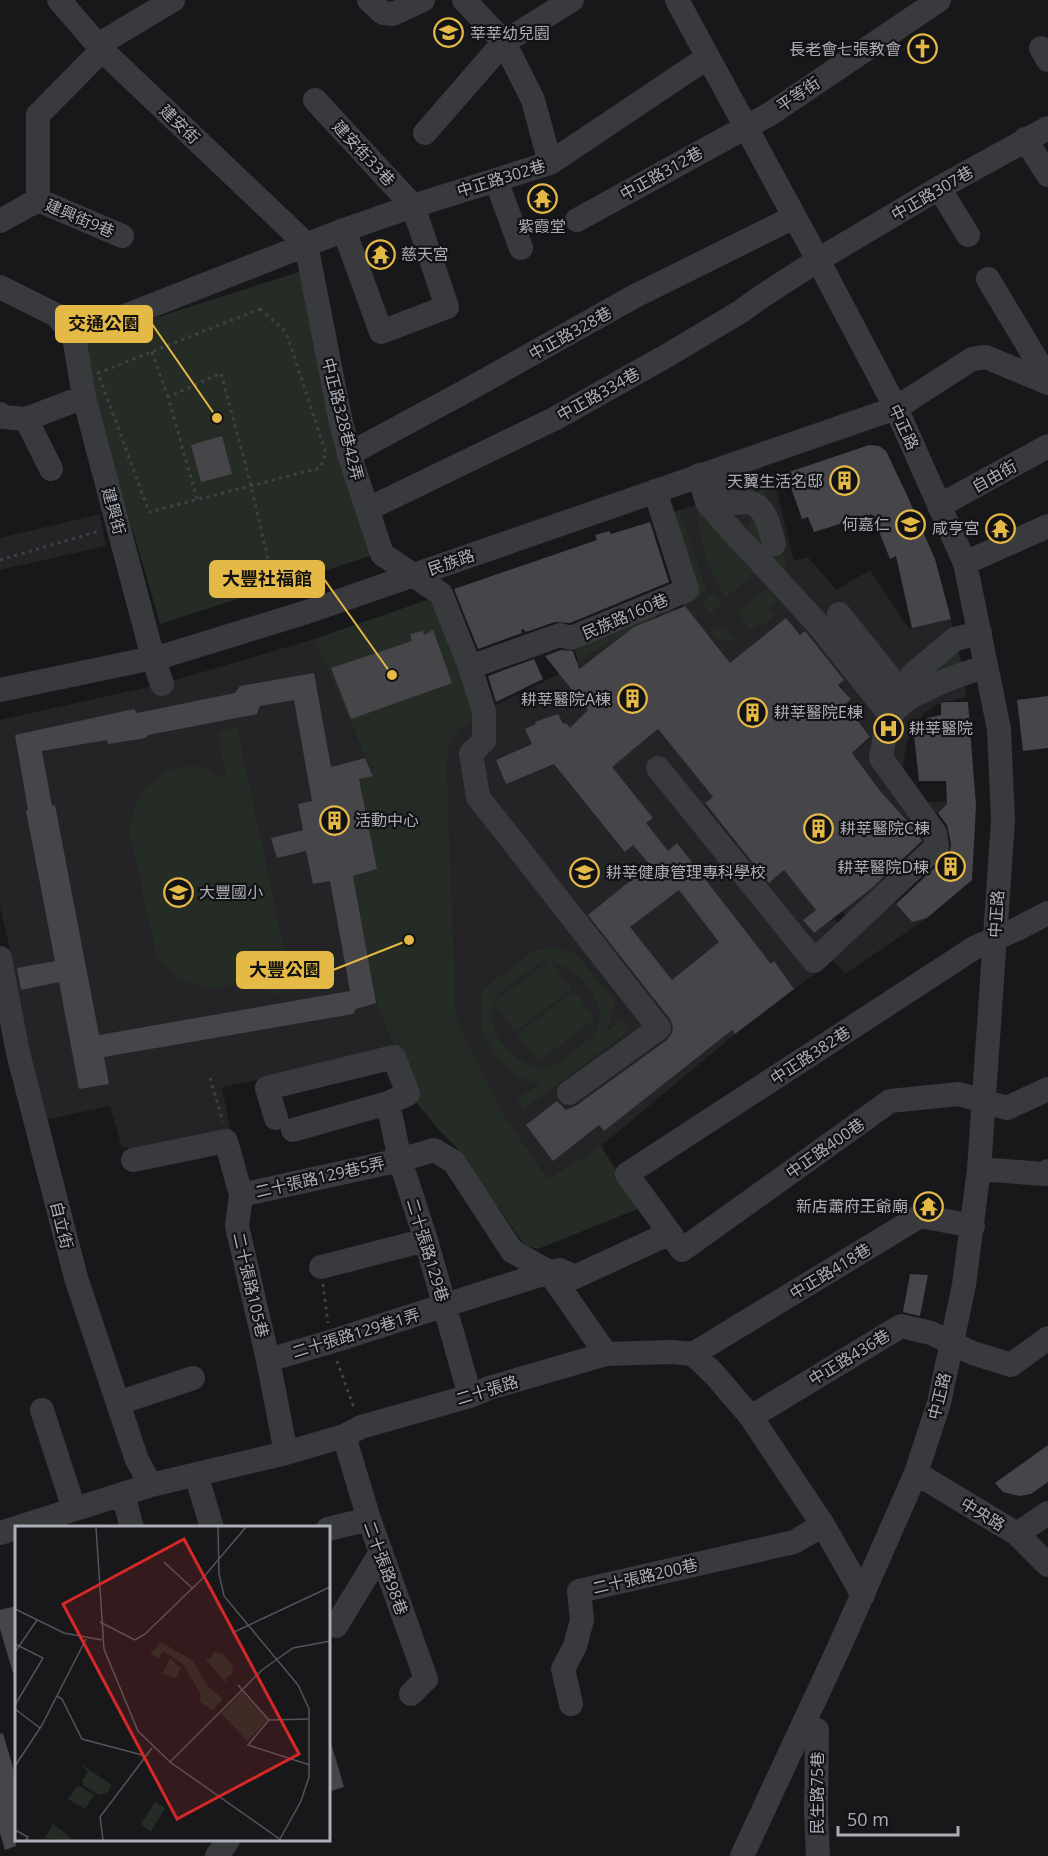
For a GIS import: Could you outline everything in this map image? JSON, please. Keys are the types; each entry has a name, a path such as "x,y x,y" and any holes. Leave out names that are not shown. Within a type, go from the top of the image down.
{"street":[{"name":"建安街","path":"59,0 100,47 306,244"},
{"path":"100,47 173,0"},
{"path":"369,0 383,13 393,14 423,0"},
{"path":"464,0 504,42 533,100 550,163"},
{"path":"425,133 504,42 572,0"},
{"name":"平等街","path":"746,127 770,114 939,0"},
{"name":"中正路","path":"685,3 708,57 896,408 965,563 999,729 1003,821 973,1227 964,1285 939,1402 916,1473 863,1595 742,1856"},
{"name":"建興街9巷","path":"38,200 38,115 100,47"},
{"name":"中正路302巷","path":"306,244 413,206 550,163 708,57"},
{"name":"建安街33巷","path":"315,100 413,206"},
{"name":"中正路312巷","path":"577,220 746,127"},
{"name":"中正路307巷","path":"818,260 939,188 1048,128"},
{"path":"1025,139 1048,175"},
{"path":"496,180 521,248"},
{"path":"939,188 968,235"},
{"name":"建興街9巷","path":"0,221 38,200"},
{"name":"建興街9巷","path":"38,200 122,236"},
{"path":"344,230 381,332 447,307 413,206"},
{"name":"中正路328巷","path":"349,454 635,296 795,217"},
{"path":"0,287 56,315 74,336 306,244"},
{"name":"中正路328巷42弄","path":"306,244 339,418 349,454 382,554 413,575"},
{"name":"中正路334巷","path":"368,509 556,418 740,312 818,260"},
{"path":"988,279 1048,381"},
{"name":"建興街","path":"74,336 84,397 153,658 162,684"},
{"name":"民族路","path":"0,690 153,658 307,612 896,408 972,359 986,357 1048,381"},
{"path":"0,414 3,417 26,419 84,397"},
{"path":"26,419 51,469"},
{"name":"自由街","path":"939,506 1048,446"},
{"path":"706,473 724,501 746,502 758,506 764,513 774,544"},
{"path":"706,473 707,502 816,622 899,707"},
{"name":"民族路160巷","path":"470,667 560,635 571,638 687,590 655,491"},
{"path":"740,538 744,512 748,507 758,506"},
{"path":"965,563 1044,533"},
{"path":"413,575 441,594 470,667 484,711 484,741 471,753 478,797 659,1028 569,1093"},
{"path":"839,614 899,707"},
{"path":"658,768 814,961 937,846 935,833 881,758 912,675 955,639 980,633"},
{"path":"899,707 964,673 986,667"},
{"name":"中正路382巷","path":"676,1242 627,1174 974,948 1048,913"},
{"name":"自立街","path":"0,958 13,1052 76,1278 137,1460 151,1485"},
{"path":"394,1057 408,1094 388,1103 284,1124 267,1088 394,1057"},
{"name":"中正路400巷","path":"549,1272 561,1270 575,1277 676,1242 890,1101 959,1094 1007,1108 1048,1089"},
{"name":"二十張路129巷","path":"388,1103 400,1160 426,1240 470,1396"},
{"path":"133,1160 226,1141"},
{"name":"二十張路105巷","path":"226,1141 241,1195 237,1226 268,1360 286,1453"},
{"name":"二十張路129巷5弄","path":"241,1195 400,1160 434,1149 454,1162 512,1251 549,1272"},
{"path":"979,1169 1044,1174 1048,1171"},
{"name":"中正路418巷","path":"693,1354 920,1216 973,1227"},
{"path":"321,1267 426,1240"},
{"path":"549,1272 606,1354"},
{"name":"二十張路129巷1弄","path":"268,1360 549,1272"},
{"name":"中正路436巷","path":"751,1417 901,1326 931,1333 973,1353 1011,1365 1048,1338"},
{"name":"二十張路","path":"22,1526 151,1485 286,1453 345,1436 361,1427 606,1354 672,1352 693,1354"},
{"path":"693,1354 714,1374 751,1417 823,1525 863,1595"},
{"path":"118,1403 193,1378"},
{"path":"42,1410 74,1509"},
{"name":"二十張路98巷","path":"345,1436 369,1519 426,1679 411,1694"},
{"name":"中央路","path":"916,1473 1017,1534 1048,1513"},
{"path":"196,1474 212,1526"},
{"path":"123,1494 132,1526"},
{"path":"330,1529 369,1519"},
{"name":"二十張路200巷","path":"571,1704 563,1669 575,1646 582,1620 579,1591 794,1542 823,1525"},
{"name":"二十張路","path":"0,1533 15,1528"},
{"path":"1017,1534 1048,1565"},
{"path":"336,1626 381,1552"},
{"name":"民生路75巷","path":"817,1730 818,1856"}],"path":[{"path":"260,309 286,332 326,453 320,468 149,512 98,374 152,352 260,309"},
{"path":"152,352 168,397 197,499"},
{"path":"168,397 221,373 275,589"},
{"path":"0,560 118,525"},
{"path":"210,1078 227,1134 226,1141"}],"shaded area":[{"path":"299,272 376,554 160,624 137,544 84,383 79,342"},
{"name":"耕莘健康管理專科學校","path":"773,477 794,561 808,557 836,590 870,570 909,629 951,619 967,697 937,704 925,712 912,729 903,766 910,788 920,802 976,800 976,813 940,811 933,817 943,829 893,901 912,922 927,918 845,974 833,960 735,1034 601,1146 548,1179 504,1115 456,1017 447,764 449,744 455,732 484,711 557,675 578,660 573,644 691,593 666,515","holes":["682,603 720,650 725,667 787,619 851,699 760,773 856,719 871,738 852,753 881,792 926,845 892,879 889,874 842,911 846,917 838,923 834,918 814,933 803,920 816,910 776,860 769,865 778,876 769,882 705,804 713,797 658,729 625,756 560,674 576,664 579,668 643,623 645,626 660,614 663,618"]},
{"path":"763,480 771,510 758,490 734,497 732,491"},
{"path":"701,509 754,573 726,597 705,556 699,522 698,510"},
{"path":"679,511 706,589 705,592 686,607 681,602 578,660 573,644 691,593 666,515"},
{"path":"100,514 106,546 0,570 0,538"},
{"path":"751,518 761,524 782,551 790,579 750,532 748,528"},
{"path":"768,588 778,601 768,609 774,616 761,626 759,623 751,629 737,613"},
{"path":"714,593 723,603 711,613 702,603"},
{"path":"427,600 431,601 481,714 455,733 450,745 447,764 456,1017 504,1115 548,1179 601,1146 640,1208 538,1249 523,1243 456,1147 416,1102 376,1003 353,876 377,869 359,779 373,775 314,639"},
{"path":"715,628 720,632 725,628 734,639 728,644 723,638 718,641 711,632"},
{"name":"大豐國小","path":"314,639 373,776 359,779 377,869 353,877 376,1003 396,1053 222,1087 231,1133 131,1155 128,1147 122,1148 110,1106 40,1121 10,949 0,907 0,720 162,684"},
{"path":"958,650 962,665 923,680"},
{"path":"237,727 293,991 270,994 261,955 246,973 231,985 209,989 174,975 157,959 129,829 135,805 142,791 166,770 190,766 205,768 226,779 218,732"},
{"path":"556,948 575,953 614,1000 613,1013 607,1031 622,1020 630,1030 524,1109 517,1099 540,1084 514,1074 495,1055 482,1030 482,997 485,988 534,951","holes":["543,960 549,962 494,1002 497,994","552,962 571,970 588,986 598,1006 600,1017 597,1031 592,1037 565,1059 546,1068 524,1063 507,1049 493,1024 492,1009 494,1004 515,1032 572,989"]},
{"path":"574,991 595,1019 538,1061 517,1034"}],"building":[{"path":"222,436 232,474 201,482 191,445"},
{"path":"869,445 879,446 886,451 906,493 935,559 951,619 912,628 896,556 890,559 872,514 814,532 808,517 802,519 786,473"},
{"path":"650,522 669,582 570,623 555,622 526,632 523,629 522,633 478,649 454,589 597,540 595,535 609,531 611,534"},
{"path":"685,606 730,663 786,618 800,635 805,631 844,680 838,685 851,699 845,704 870,737 852,753 922,841 872,888 814,933 803,920 816,910 784,870 769,883 705,803 713,797 658,729 612,767 653,818 646,823 668,851 677,843 771,964 774,961 794,989 735,1034 732,1030 604,1131 599,1125 553,1161 526,1125 557,1101 566,1110 577,1105 667,1040 672,1033 673,1026 670,1019 588,915 650,865 633,845 625,852 554,764 506,784 496,760 532,744 525,729 536,724 535,722 558,714 563,724 566,723 570,728 588,710 545,656 561,650 573,651 579,669 634,627","holes":["679,890 719,942 672,980 630,927"]},
{"path":"433,630 452,683 351,719 331,668 412,641 410,634 423,631 424,635"},
{"path":"534,659 543,679 496,702 488,676"},
{"path":"314,673 331,767 365,758 373,776 359,779 377,869 353,876 376,1003 356,1009 353,1014 104,1057 109,1084 79,1089 59,982 21,990 17,968 55,961 26,811 28,810 15,735 134,709 137,713 235,693 240,686","holes":["294,700 312,801 298,804 303,830 271,838 277,858 306,851 313,884 330,881 350,991 99,1035 55,805 52,806 42,751 107,740 108,744 146,738 148,735 257,714 260,706"]},
{"path":"1048,696 1048,748 1023,751 1017,700"},
{"path":"968,702 976,806 972,880 927,918 912,922 896,904 947,856 951,844 947,825 938,813 947,804 946,781 919,781 914,735 927,734 927,718 941,715 941,703"},
{"path":"910,1274 928,1275 920,1316 903,1312"},
{"path":"1048,1445 1048,1482 1031,1494 1019,1496 1003,1492 995,1483"},
{"path":"15,1606 15,1673 13,1673 0,1629 0,1610"},
{"path":"3,1733 15,1775 16,1846 5,1850 0,1833 0,1734"},
{"path":"330,1746 332,1746 344,1787 330,1791"}],"place":[{"name":"莘莘幼兒園","path":"449,33"},
{"name":"長老會七張教會","path":"922,49"},
{"name":"紫霞堂","path":"542,198"},
{"name":"慈天宮","path":"380,254"},
{"name":"交通公園","path":"217,418"},
{"name":"天翼生活名邸","path":"844,481"},
{"name":"何嘉仁","path":"911,524"},
{"name":"咸亨宮","path":"1001,528"},
{"name":"大豐社福館","path":"392,675"},
{"name":"耕莘醫院A棟","path":"632,699"},
{"name":"耕莘醫院E棟","path":"753,712"},
{"name":"耕莘醫院","path":"888,728"},
{"name":"活動中心","path":"334,820"},
{"name":"耕莘醫院C棟","path":"819,828"},
{"name":"耕莘醫院D棟","path":"950,867"},
{"name":"耕莘健康管理專科學校","path":"585,872"},
{"name":"大豐國小","path":"178,892"},
{"name":"大豐公園","path":"409,940"},
{"name":"新店蕭府王爺廟","path":"929,1206"}]}
